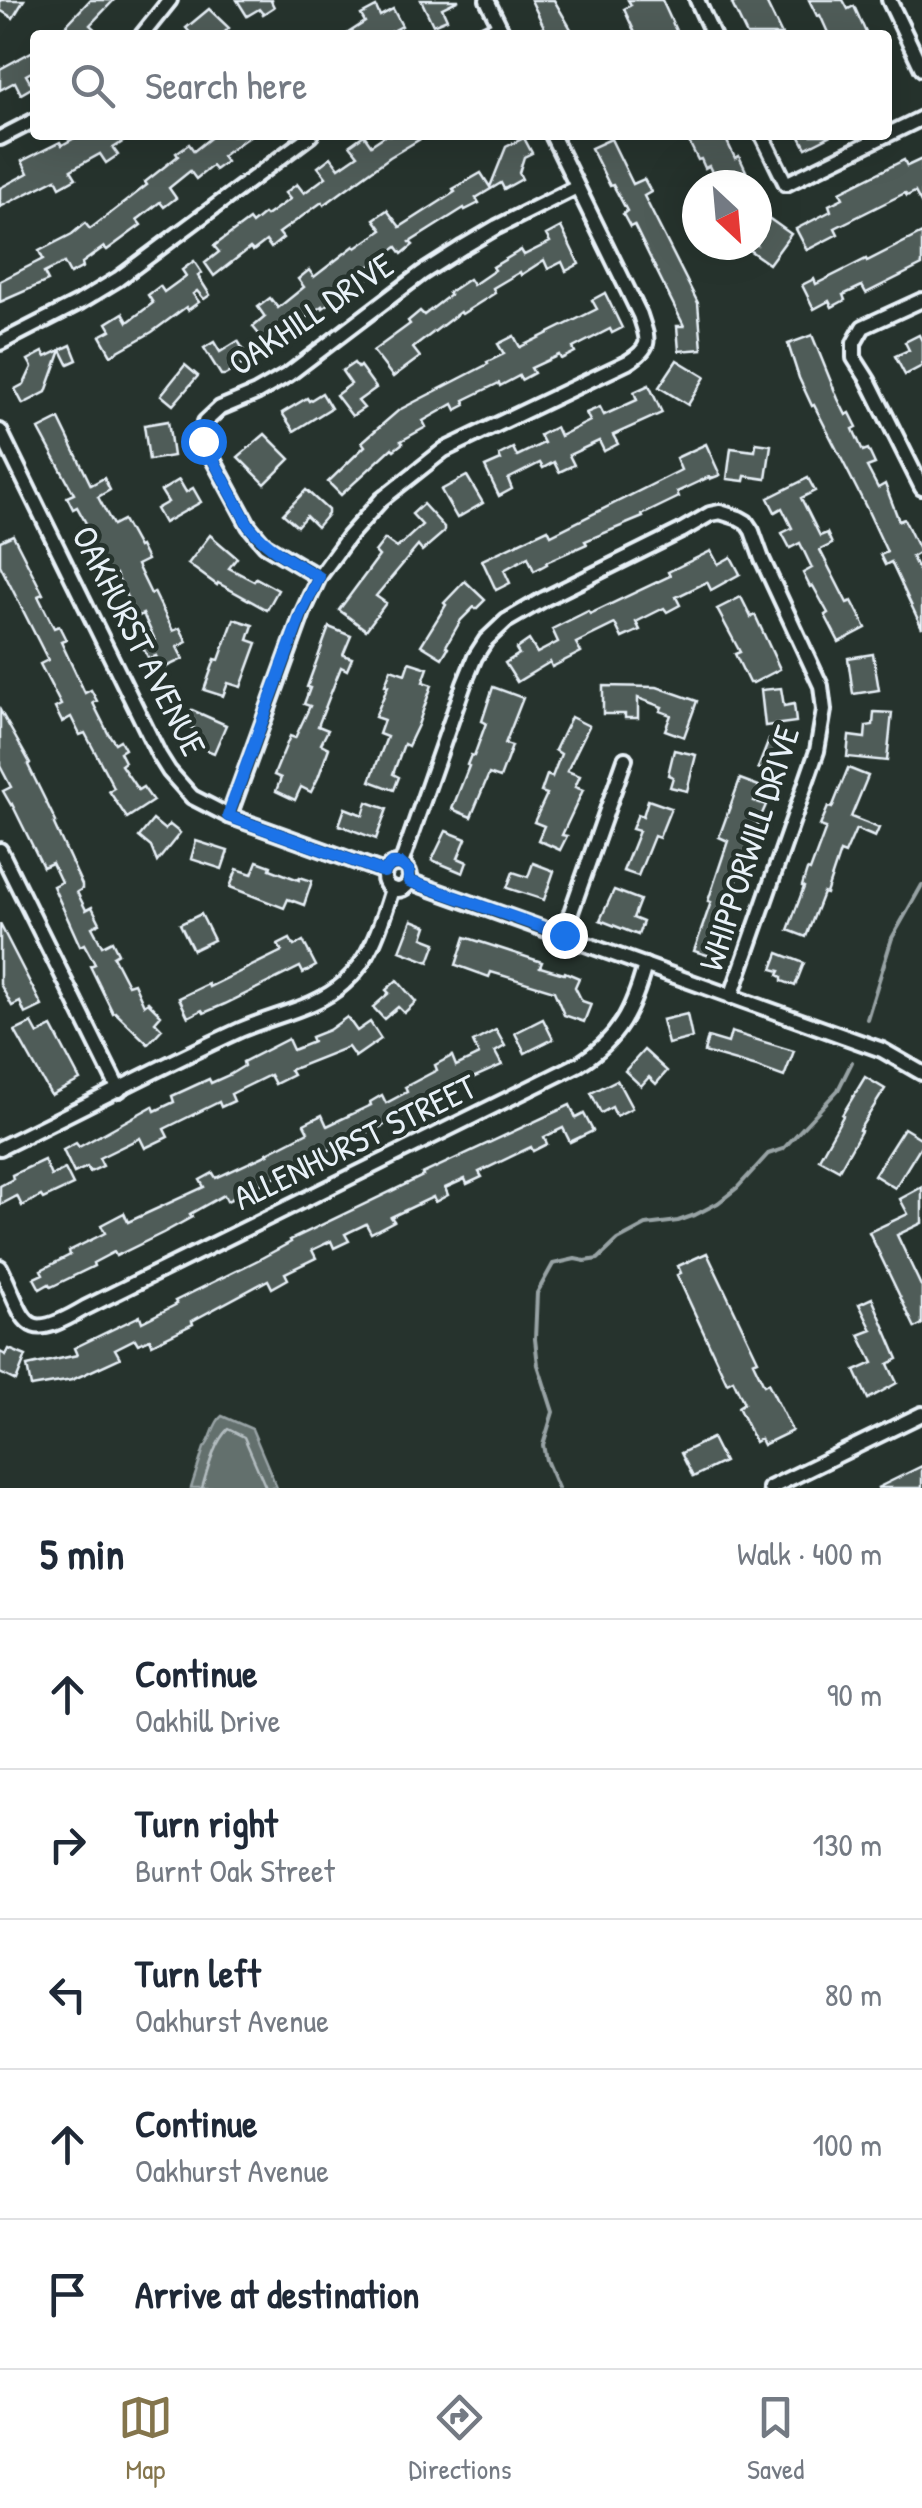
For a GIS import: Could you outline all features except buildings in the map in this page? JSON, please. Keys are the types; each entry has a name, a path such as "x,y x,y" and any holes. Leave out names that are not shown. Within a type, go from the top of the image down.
{"street":[{"path":"146,30 170,0"},
{"path":"486,0 502,30"},
{"path":"696,0 711,30"},
{"path":"889,0 922,69"},
{"path":"892,133 922,118"},
{"path":"0,138 30,123"},
{"path":"0,343 118,279 304,140"},
{"path":"228,816 302,612 319,577 348,537 382,499 444,450 642,353 648,338 640,315 554,140"},
{"path":"764,140 786,184 877,140"},
{"name":"OAKHILL DRIVE","path":"319,577 266,545 249,526 203,441 206,422 220,408 289,374 464,247 577,187"},
{"path":"922,300 870,323 858,332 854,343 854,358 922,488"},
{"name":"OAKHURST AVENUE","path":"0,431 169,771 192,797 228,816 384,872"},
{"name":"WHIPPORWILL DRIVE","path":"401,864 464,684 475,657 496,629 544,599 710,514 720,512 739,518 752,532 817,674 824,710 816,751 731,997"},
{"path":"564,935 625,759"},
{"path":"0,850 119,1090"},
{"path":"391,864 401,864 409,871 409,881 402,888 392,889 385,882 384,872 391,864"},
{"path":"409,881 882,1050 922,1073"},
{"path":"0,1148 242,1029 338,989 366,956 392,889"},
{"name":"ALLENHURST STREET","path":"0,1267 26,1320 47,1327 578,1064 601,1050 622,1025 645,964"},
{"path":"770,1488 922,1414"}],"water":[{"path":"222,1416 252,1429 277,1488 191,1488 204,1448"}],"waterway":[{"path":"867,1019 892,938 922,885"},
{"path":"558,1488 543,1445 553,1412 538,1365 535,1339 537,1293 553,1264 598,1259 618,1240 646,1225 678,1221 718,1203 768,1154 783,1149 838,1090 852,1062"}],"route":[{"path":"203,441 258,537 319,577 302,612 228,816 384,872 391,864 401,864 409,871 409,881 564,935"}]}
